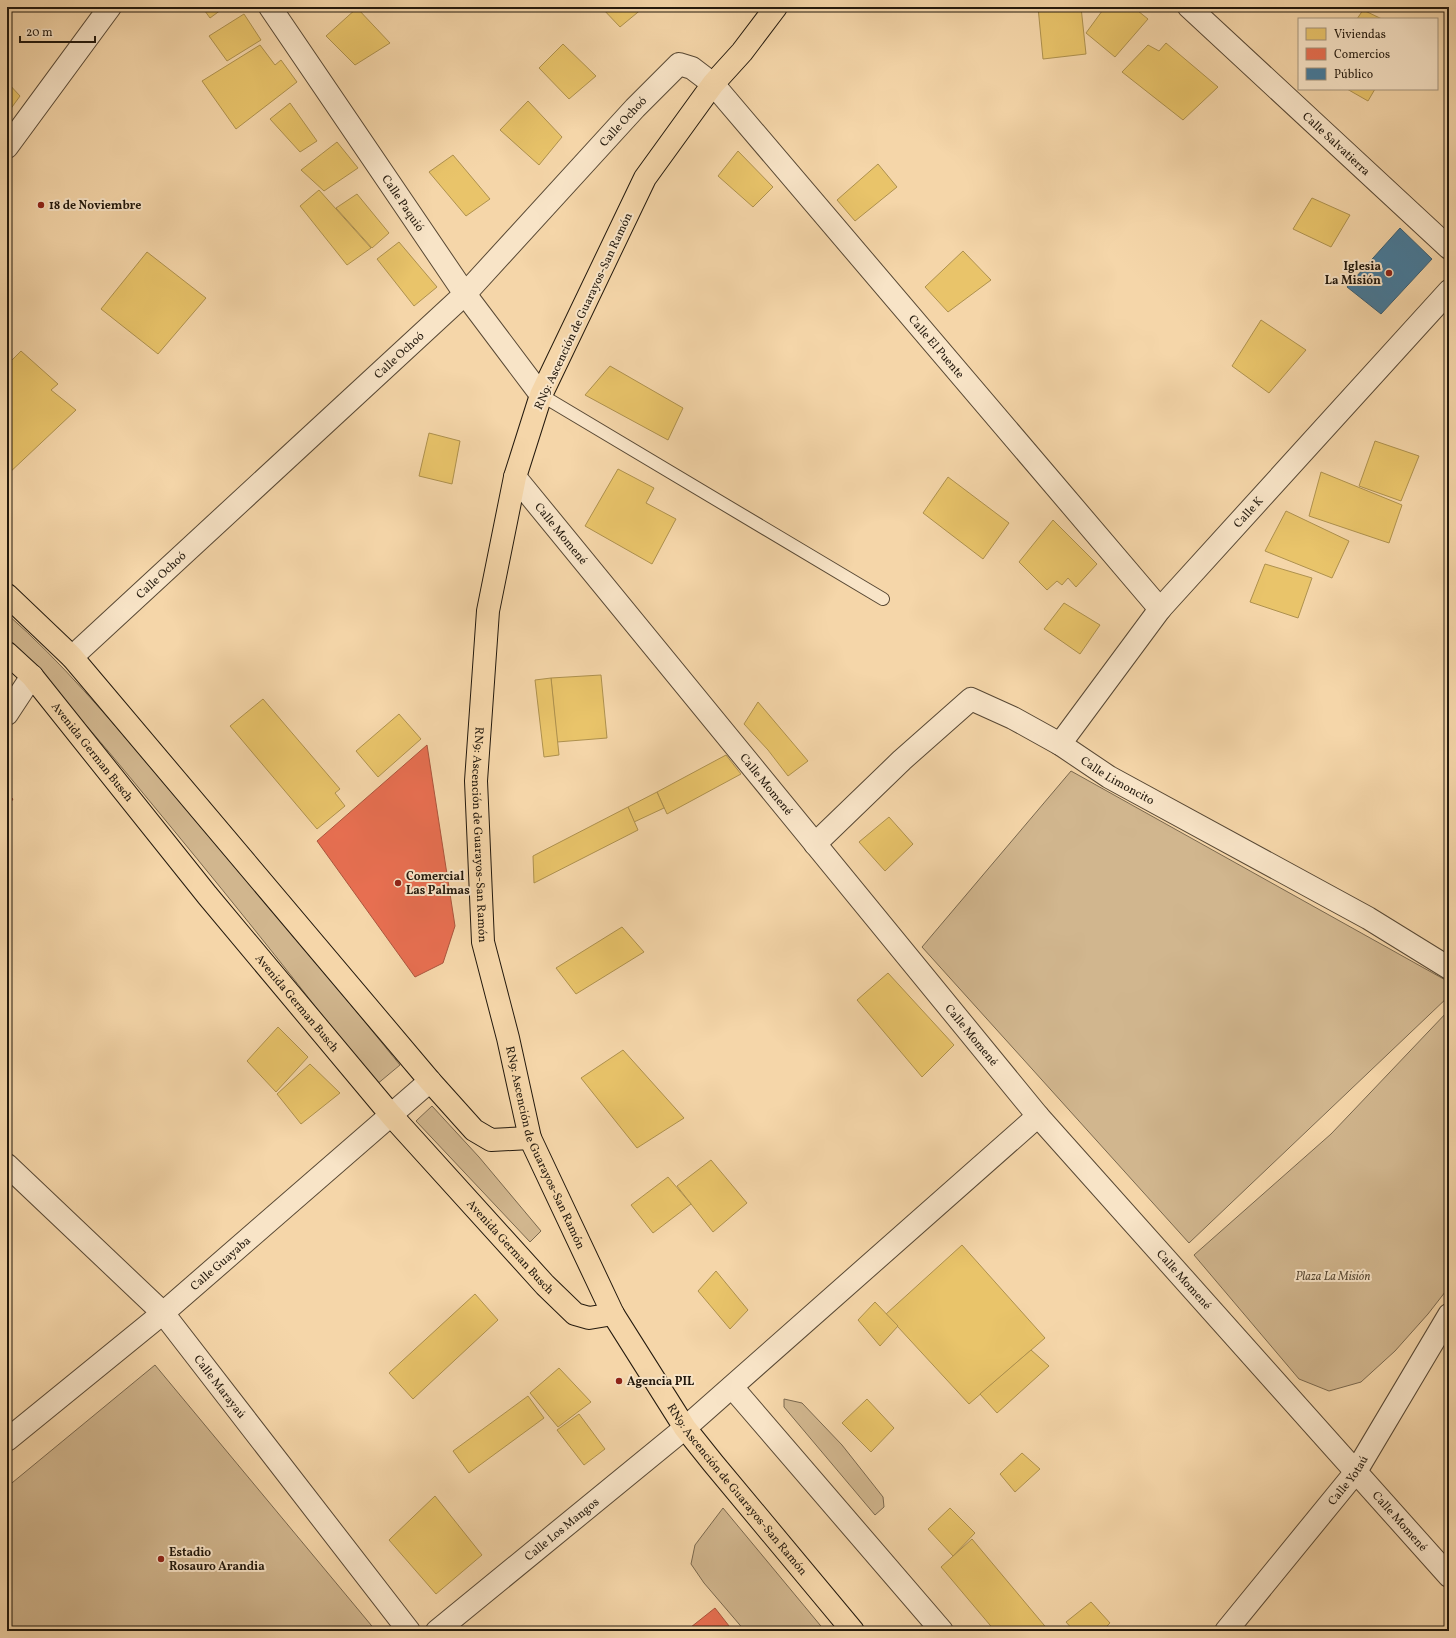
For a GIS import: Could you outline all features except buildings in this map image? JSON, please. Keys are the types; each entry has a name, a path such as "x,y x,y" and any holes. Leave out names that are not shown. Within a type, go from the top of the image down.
{"main road":[{"name":"RN9: Ascención de Guarayos-San Ramón","path":"769,11 742,52 713,84 645,178 541,395 515,477 488,611 476,781 483,942 508,1038 530,1138 613,1314 686,1428 713,1463 853,1631"},
{"path":"7,595 72,657 430,1081 474,1130 491,1140 530,1138"},
{"name":"Avenida German Busch","path":"7,653 32,676 207,895 391,1115 545,1285 575,1314 589,1318 613,1314"}],"street":[{"path":"7,147 110,7"},
{"name":"Calle Paquió","path":"270,7 465,294 541,395"},
{"name":"Calle Salvatierra","path":"1189,7 1449,248"},
{"name":"Calle Ochoó","path":"72,657 465,294 635,108 680,64 692,68 713,84"},
{"name":"Calle El Puente","path":"713,84 1160,609"},
{"name":"Calle K","path":"1060,744 1160,609 1449,291"},
{"name":"Calle Momené","path":"515,477 1038,1116 1305,1414 1355,1473 1449,1576"},
{"path":"7,714 32,676"},
{"name":"Calle Limoncito","path":"815,844 902,760 971,699 1013,718 1060,744 1109,777 1368,918 1449,968"},
{"name":"Calle Guayaba","path":"7,1440 164,1312 430,1081"},
{"name":"Calle Los Mangos","path":"437,1631 686,1428 1038,1116"},
{"name":"Calle Marayaú","path":"7,1165 164,1312 409,1631"},
{"name":"Calle Yotaú","path":"1226,1631 1355,1473 1449,1315"},
{"path":"732,1387 942,1631"}],"lane":[{"path":"541,395 883,599"}],"green space":[{"path":"7,614 47,651 120,732 249,881 400,1065 376,1085 275,955 131,779 71,708 7,640"},
{"path":"1071,771 1449,982 1449,996 1189,1243 922,947"},
{"name":"Plaza La Misión","path":"1449,1010 1449,1287 1428,1314 1395,1351 1361,1382 1329,1391 1299,1379 1194,1255 1331,1134"},
{"path":"432,1106 479,1157 541,1231 530,1242 416,1121"},
{"name":"Estadio Rosauro Arandia","path":"155,1365 376,1631 7,1631 7,1487"},
{"path":"784,1399 802,1403 842,1445 883,1497 884,1507 875,1515 784,1407"},
{"path":"723,1508 825,1631 745,1631 704,1583 691,1564 695,1545"}],"place":[{"name":"18 de Noviembre","path":"41,205"},
{"name":"Iglesia La Misión","path":"1389,273"},
{"name":"Comercial Las Palmas","path":"398,883"},
{"name":"Agencia PIL","path":"619,1381"},
{"name":"Estadio Rosauro Arandia","path":"161,1559"}]}
